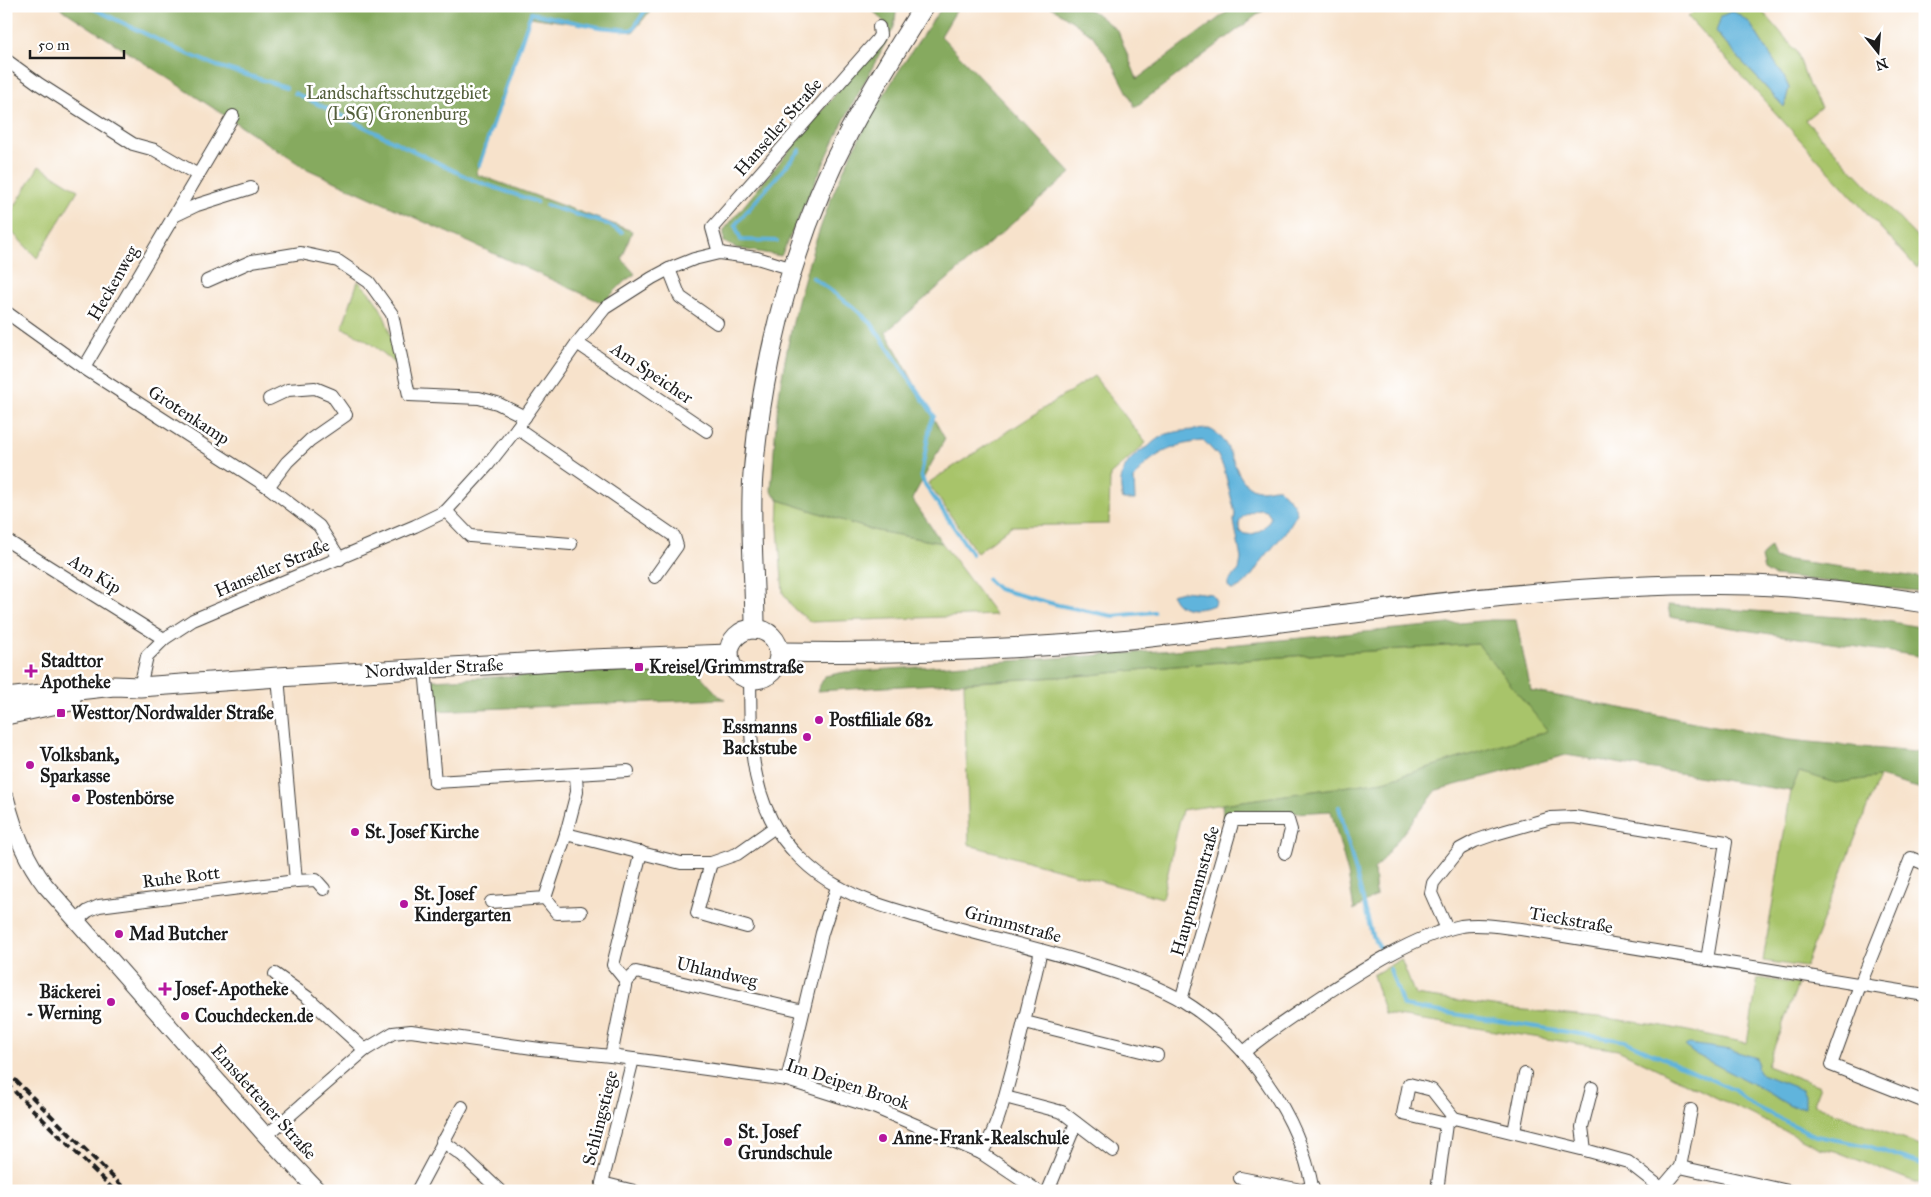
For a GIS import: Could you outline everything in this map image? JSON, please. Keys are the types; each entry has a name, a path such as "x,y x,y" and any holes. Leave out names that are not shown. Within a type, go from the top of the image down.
{"main road":[{"path":"755,629 752,504 755,458 764,389 779,320 793,269 818,200 850,130 924,6"},
{"path":"779,652 954,650 1120,640 1491,597 1597,588 1752,585 1807,588 1925,603"},
{"path":"755,629 769,634 779,652 773,670 767,675 750,679 734,670 729,654 730,645 735,638 747,630 755,629"},
{"name":"Nordwalder Straße","path":"6,698 114,686 592,659 729,654"},
{"name":"Nordwalder Straße","path":"6,715 140,686"}],"street":[{"name":"Hanseller Straße","path":"719,253 712,228 877,40 880,35 879,26"},
{"path":"6,60 39,84 133,144 155,150 198,175"},
{"name":"Heckenweg","path":"84,368 233,116"},
{"path":"174,216 197,205 250,188"},
{"path":"207,281 252,261 301,253 338,261 369,282 392,314 409,395 479,398 497,402 524,417"},
{"name":"Hanseller Straße","path":"140,686 147,656 164,639 193,620 340,559 446,511 487,466 517,428 577,343 605,308 652,278 670,269 694,259 719,253 757,258 793,269"},
{"path":"670,269 680,297 718,323"},
{"name":"Grotenkamp","path":"6,312 84,368 268,487 319,526 340,559"},
{"name":"Am Speicher","path":"577,343 708,431"},
{"path":"268,487 287,462 310,440 346,415 332,395 315,388 288,390 269,399"},
{"path":"517,428 674,536 677,546 655,577"},
{"path":"446,511 470,536 571,544"},
{"name":"Am Kip","path":"6,540 164,639"},
{"path":"425,668 435,782 628,771"},
{"path":"278,677 296,881"},
{"name":"Grimmstraße","path":"750,679 751,744 754,771 760,796 775,828 792,849 837,887 863,899 921,918 1069,957 1124,975 1181,1000 1225,1032 1261,1073 1280,1102 1297,1135 1313,1189 1301,1190 1240,1178"},
{"path":"545,898 566,834 577,792 576,774"},
{"name":"Emsdettener Straße","path":"6,799 17,835 32,868 76,921 266,1136 318,1191"},
{"path":"1447,930 1431,893 1433,883 1460,849 1495,834 1551,818 1574,817 1726,842 1707,960"},
{"name":"Hauptmannstraße","path":"1181,1000 1233,820 1288,820 1291,830 1285,854"},
{"path":"566,834 681,863 711,863 738,854 775,828"},
{"path":"611,1056 626,980 613,965 641,852"},
{"path":"1925,864 1910,858 1860,985 1832,1065 1925,1102"},
{"path":"711,863 696,913 747,927"},
{"name":"Ruhe Rott","path":"76,921 88,910 99,906 296,881 316,880 324,889"},
{"path":"787,1080 822,933 837,887"},
{"path":"491,902 545,898"},
{"path":"545,898 557,913 581,912"},
{"name":"Tieckstraße","path":"1244,1052 1261,1037 1360,971 1434,934 1477,924 1925,995"},
{"path":"981,1152 989,1141 1004,1097 1025,1022 1041,950"},
{"name":"Uhlandweg","path":"626,980 636,972 803,1011"},
{"path":"274,974 307,997 365,1050"},
{"path":"1025,1022 1157,1055"},
{"name":"Im Deipen Brook","path":"266,1136 365,1050 392,1033 411,1030 540,1049 611,1056 787,1080 876,1108 981,1152 1038,1191"},
{"name":"Schlingstiege","path":"633,1060 602,1183 634,1191"},
{"path":"1514,1132 1525,1074"},
{"path":"1585,1150 1582,1127 1592,1088"},
{"path":"1004,1097 1062,1112 1113,1151"},
{"path":"416,1191 462,1107"},
{"path":"1437,1191 1450,1121 1514,1132 1628,1162 1664,1189 1680,1167 1691,1110"},
{"path":"1048,1191 1076,1123"},
{"path":"442,1142 462,1155 500,1191"},
{"path":"1680,1167 1788,1191"}],"green space":[{"name":"Landschaftsschutzgebiet (LSG) Gronenburg","path":"57,6 654,6 633,32 530,17 476,174 632,231 622,259 635,274 625,281 603,303 305,168"},
{"path":"875,6 897,6 894,27 841,126 781,256 736,248 724,242 724,230 890,28 872,10"},
{"path":"943,6 959,6 941,36 1071,173 886,332 945,439 912,499 942,543 872,530 779,500 771,491 777,414 784,365 800,293 822,222 842,173 867,123 896,75"},
{"path":"1050,6 1078,6 1094,12 1118,31 1137,79 1235,6 1269,6 1135,107 1114,66 1092,35"},
{"path":"1699,6 1757,6 1772,22 1797,52 1809,86 1821,107 1805,120 1925,246 1925,258 1917,268 1688,17","holes":["1749,22 1783,75 1789,88 1784,107 1716,32"]},
{"path":"39,166 78,190 37,258 6,226 6,221"},
{"path":"358,281 368,291 381,310 389,329 397,365 371,344 342,328"},
{"path":"1094,376 1146,443 1110,475 1109,524 1011,526 977,553 928,483"},
{"path":"779,500 872,530 942,543 996,615 811,622 794,609 783,593 778,527"},
{"path":"1770,546 1774,558 1925,578 1925,592 1774,576 1764,570 1761,558"},
{"path":"1668,605 1881,620 1925,628 1925,657 1670,617"},
{"path":"1491,620 1516,620 1531,691 1789,740 1925,753 1925,790 1879,777 1836,783 1799,772 1791,791 1566,755 1437,790 1374,870 1376,896 1354,910 1348,874 1331,811 1223,817 1222,804 1384,781 1548,731 1478,644 1293,656 1090,675 817,691 825,676 845,672 1175,650"},
{"path":"1478,644 1549,731 1384,781 1182,810 1162,898 969,845 964,683 1090,675 1293,656"},
{"path":"624,671 669,671 699,674 719,696 725,699 432,711 430,680"},
{"path":"1799,772 1836,782 1879,777 1805,967 1763,961 1791,791"},
{"path":"1401,959 1415,995 1514,1009 1599,1017 1663,1026 1747,1043 1758,978 1798,984 1767,1066 1820,1086 1813,1104 1925,1148 1925,1186 1835,1151 1820,1148 1618,1050 1385,1014 1373,975"}],"water":[{"path":"1733,11 1749,22 1783,75 1789,88 1784,107 1716,32 1721,16"},
{"path":"1209,429 1223,440 1245,483 1259,490 1279,488 1293,503 1297,513 1286,531 1250,578 1242,586 1231,590 1228,582 1239,570 1241,559 1234,521 1235,513 1224,469 1218,456 1204,441 1184,444 1164,452 1147,463 1134,479 1135,500 1123,500 1121,492 1123,472 1135,455 1167,434","holes":["1261,509 1269,513 1271,517 1262,529 1249,534 1240,532 1239,523 1243,517 1250,512"]},
{"path":"1183,591 1212,594 1216,601 1214,605 1205,608 1182,607 1171,594"},
{"path":"1689,1044 1731,1050 1757,1058 1759,1073 1802,1090 1805,1096 1805,1107 1790,1106 1753,1084 1693,1053 1685,1046"}],"waterway":[{"path":"88,6 183,52 217,66 286,87"},
{"path":"479,165 531,13 599,27 630,30 633,29 645,11 651,6"},
{"path":"295,93 473,180 537,202"},
{"path":"777,241 741,240 735,225 800,150"},
{"path":"546,205 607,224 622,232"},
{"path":"812,277 852,306 871,323 934,416 930,426 921,475 924,483 972,554"},
{"path":"987,579 998,589 1097,613 1113,616 1154,612"},
{"path":"1339,807 1372,935 1380,948"},
{"path":"1390,969 1403,1006 1625,1041 1734,1090 1754,1106 1816,1136 1868,1146 1925,1165"}],"railway":[{"path":"6,1071 127,1191"},
{"path":"6,1083 115,1191"}],"place":[{"name":"Kreisel/Grimmstraße","path":"639,667"},
{"name":"Stadttor Apotheke","path":"31,671"},
{"name":"Westtor/Nordwalder Straße","path":"61,713"},
{"name":"Postfiliale 682","path":"819,720"},
{"name":"Essmanns Backstube","path":"807,737"},
{"name":"Volksbank, Sparkasse","path":"30,765"},
{"name":"Postenbörse","path":"76,798"},
{"name":"St. Josef Kirche","path":"355,832"},
{"name":"St. Josef Kindergarten","path":"404,904"},
{"name":"Mad Butcher","path":"119,934"},
{"name":"Josef-Apotheke","path":"165,989"},
{"name":"Bäckerei - Werning","path":"111,1002"},
{"name":"Couchdecken.de","path":"185,1016"},
{"name":"Anne-Frank-Realschule","path":"883,1138"},
{"name":"St. Josef Grundschule","path":"728,1142"}]}
